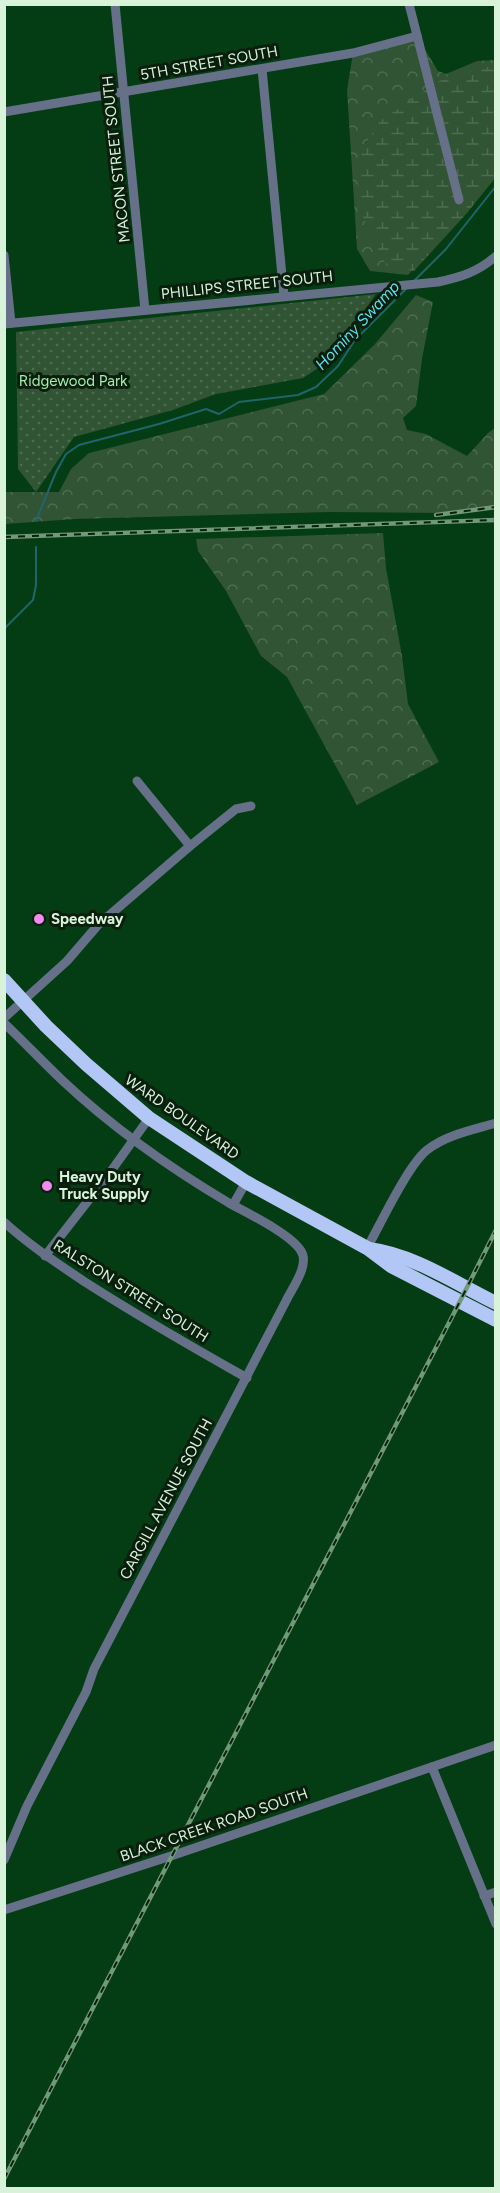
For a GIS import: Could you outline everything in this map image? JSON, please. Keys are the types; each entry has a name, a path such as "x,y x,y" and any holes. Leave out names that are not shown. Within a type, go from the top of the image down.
{"highway":[{"name":"WARD BOULEVARD","path":"4,980 86,1064 149,1118 246,1182 367,1248 391,1266 495,1320"},
{"name":"WARD BOULEVARD","path":"367,1248 388,1251 495,1303"}],"street":[{"name":"MACON STREET SOUTH","path":"115,4 146,310"},
{"path":"409,4 459,200"},
{"name":"5TH STREET SOUTH","path":"4,112 262,69 353,52 417,36"},
{"path":"262,69 284,296"},
{"path":"4,255 8,324"},
{"name":"PHILLIPS STREET SOUTH","path":"8,324 438,282 459,278 492,259"},
{"path":"137,781 190,846"},
{"path":"4,1018 67,961 98,925 190,846 236,809 251,806"},
{"path":"4,1023 64,1081 133,1140 233,1205 246,1182"},
{"path":"45,1256 149,1118"},
{"path":"367,1248 420,1156 436,1144 453,1136 495,1123"},
{"name":"CARGILL AVENUE SOUTH","path":"4,1860 15,1832 86,1692 94,1669 302,1269 304,1259 302,1252 291,1239 233,1205"},
{"name":"RALSTON STREET SOUTH","path":"4,1222 24,1241 118,1304 247,1378"},
{"name":"BLACK CREEK ROAD SOUTH","path":"4,1910 171,1856 495,1745"},
{"path":"432,1767 495,1924"},
{"path":"484,1896 495,1892"}],"green space":[{"path":"417,36 438,71 446,74 477,61 495,60 495,178 463,217 408,275 370,271 357,249 347,90 353,53"},
{"path":"495,65 495,178 467,213 414,271 385,263 357,204 360,152 380,121 439,81"},
{"name":"Ridgewood Park","path":"376,294 329,361 303,378 216,394 173,410 74,437 36,492 18,469 16,332"},
{"path":"416,295 433,302 416,406 403,418 407,430 426,434 467,456 495,428 495,508 450,513 330,512 75,519 5,524 4,492 59,492 71,469 89,453 324,394 375,344"},
{"path":"383,533 386,568 408,704 439,762 357,805 287,677 261,656 226,591 198,551 196,539"}],"waterway":[{"name":"Hominy Swamp","path":"413,282 446,249 496,186"},
{"name":"Hominy Swamp","path":"36,521 66,454 79,445 206,409 219,414 239,402 298,395 316,387 338,366 355,340 407,288"},
{"name":"Hominy Swamp","path":"4,629 33,600 36,585 36,547"}],"railway":[{"path":"436,515 496,507"},
{"path":"4,537 496,520"},
{"path":"4,2179 496,1230"}],"place":[{"name":"Speedway","path":"39,919"},
{"name":"Heavy Duty Truck Supply","path":"47,1186"}]}
